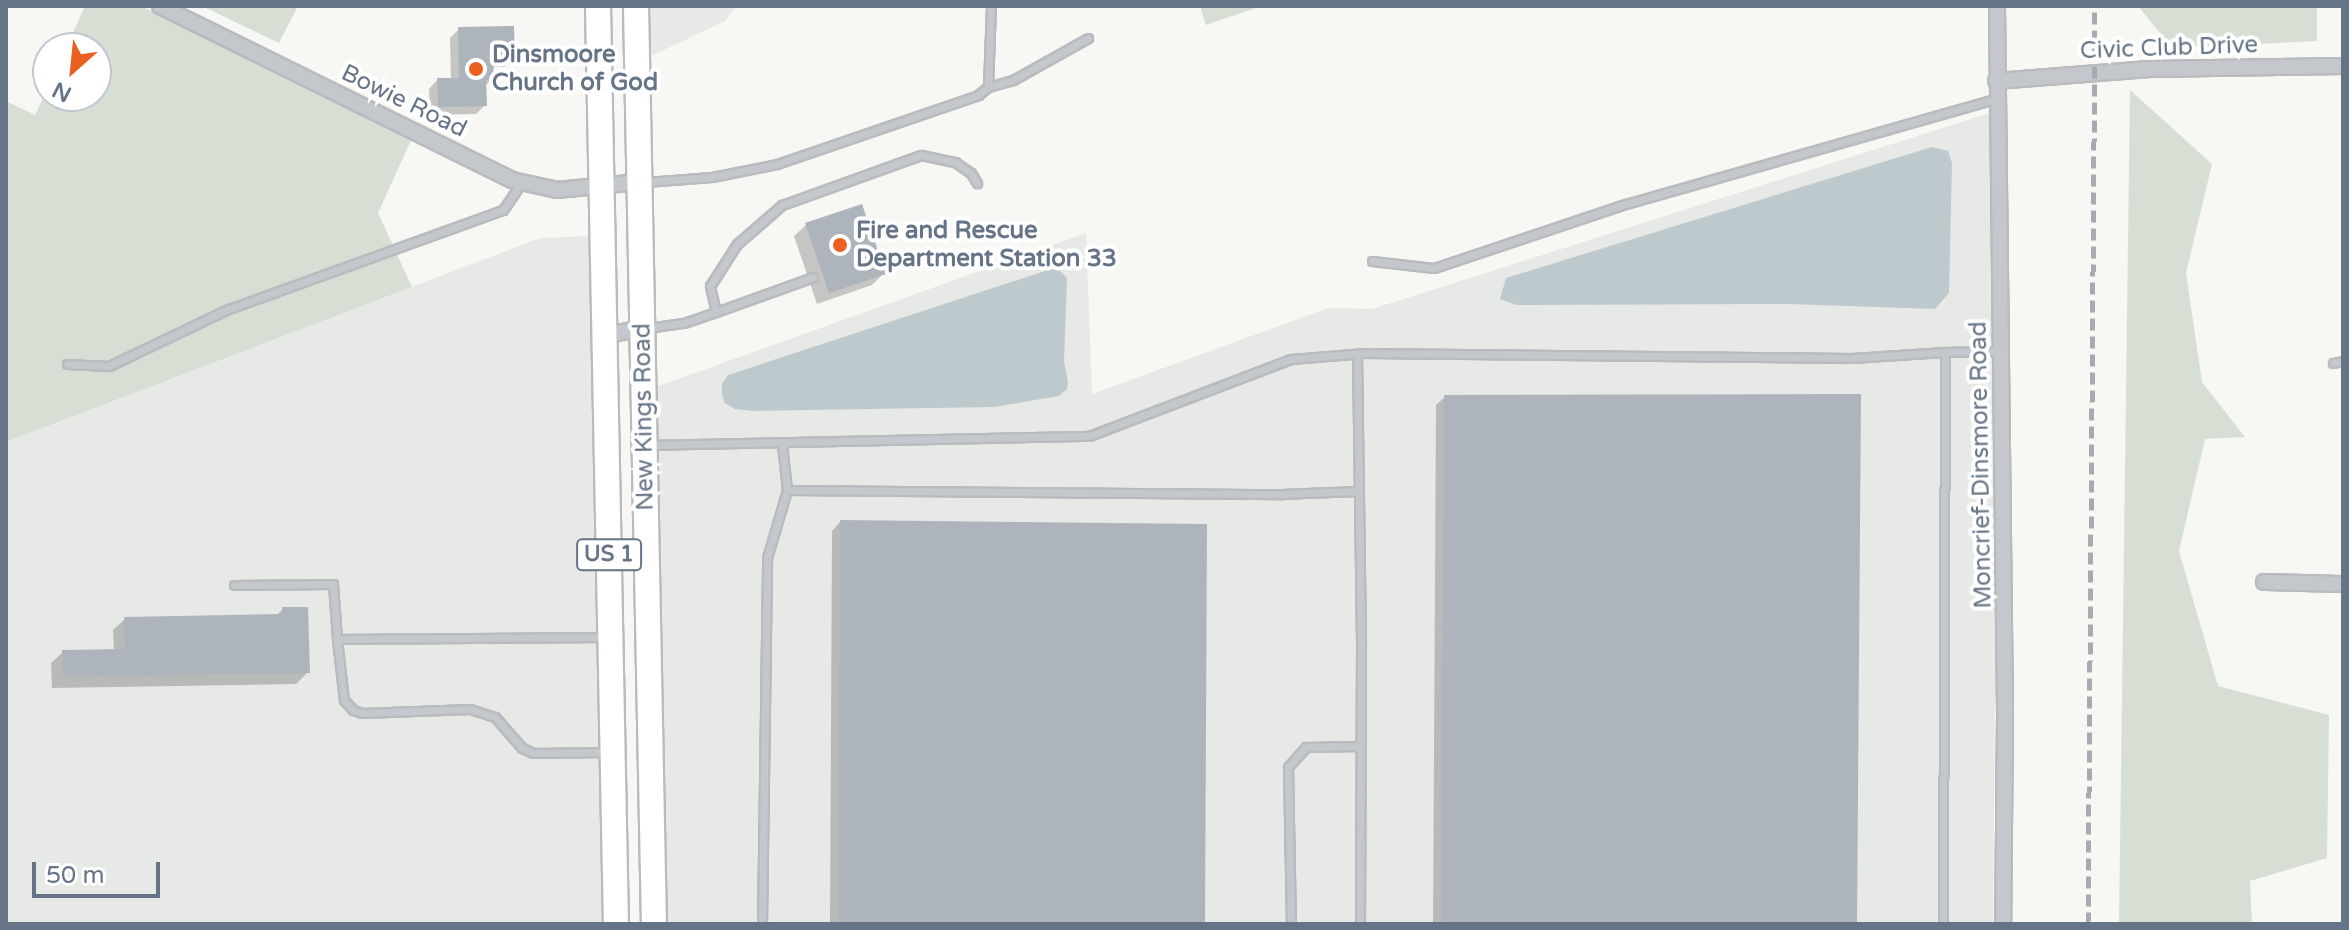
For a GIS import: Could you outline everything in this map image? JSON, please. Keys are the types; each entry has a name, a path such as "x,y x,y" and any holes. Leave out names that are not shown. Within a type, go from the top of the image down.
{"highway":[{"name":"New Kings Road","path":"598,6 616,924"},
{"name":"New Kings Road","path":"636,6 654,924"}],"street":[{"name":"Bowie Road","path":"160,6 521,183 557,190 639,182"},
{"name":"Moncrief-Dinsmore Road","path":"1997,6 2002,351 2003,924"},
{"name":"Civic Club Drive","path":"1996,81 2164,68 2343,66"},
{"path":"604,336 642,328"},
{"path":"2264,582 2343,584"}],"lane":[{"path":"988,87 991,6"},
{"path":"639,182 712,177 777,164 940,111 978,95 988,87 1013,80 1088,38"},
{"path":"1372,261 1434,268 1619,206 1997,98"},
{"path":"716,312 710,286 737,244 782,205 921,155 955,162 971,173 977,183"},
{"path":"67,364 109,366 226,310 503,210 521,183"},
{"path":"642,328 684,323 813,277"},
{"path":"645,445 1089,436 1291,359 1357,354 1852,358 2002,351"},
{"path":"1943,924 1945,352"},
{"path":"1357,354 1360,924"},
{"path":"2333,363 2343,361"},
{"path":"762,924 767,558 787,490 782,444"},
{"path":"787,490 1266,494 1359,491"},
{"path":"234,585 333,584 344,700 353,710 362,713 470,709 495,717 522,748 533,753 612,752"},
{"path":"337,639 610,637"},
{"path":"1291,924 1288,767 1306,747 1360,746"}],"shaded area":[{"path":"85,6 141,6 412,138 378,213 412,287 6,442 6,101 35,115 36,112 112,112 112,32 73,32"},
{"path":"202,6 298,6 279,43"},
{"path":"650,6 736,6 725,21 651,56"},
{"path":"1200,6 1262,6 1206,25"},
{"path":"2138,6 2317,6 2317,41 2172,48"},
{"path":"2130,90 2212,164 2186,273 2202,382 2245,437 2205,439 2179,551 2218,686 2329,715 2327,858 2250,881 2252,924 2119,924"},
{"path":"1990,113 1996,564 1993,924 666,924 656,387 1086,233 1092,394 1328,308 1372,309"},
{"path":"1932,147 1948,151 1952,163 1949,293 1935,309 1787,304 1516,305 1500,299 1506,278"},
{"path":"592,236 604,924 6,924 6,442 540,238"},
{"path":"1051,269 1059,270 1067,278 1064,361 1068,382 1067,389 1059,396 994,407 754,411 735,409 725,403 722,384 728,375"}],"building":[{"name":"Dinsmoore Church of God","path":"514,26 515,59 493,60 494,80 486,80 487,106 438,107 437,78 459,78 458,27"},
{"path":"862,204 886,274 829,293 805,223"},
{"path":"1861,394 1857,924 1441,924 1444,395"},
{"path":"840,520 1207,524 1205,924 838,924"},
{"path":"282,607 308,607 310,673 63,677 62,650 125,649 124,617 282,614"}],"railway":[{"path":"2088,924 2095,6"}],"place":[{"name":"Dinsmoore Church of God","path":"476,69"},
{"name":"Fire and Rescue Department Station 33","path":"840,245"}]}
